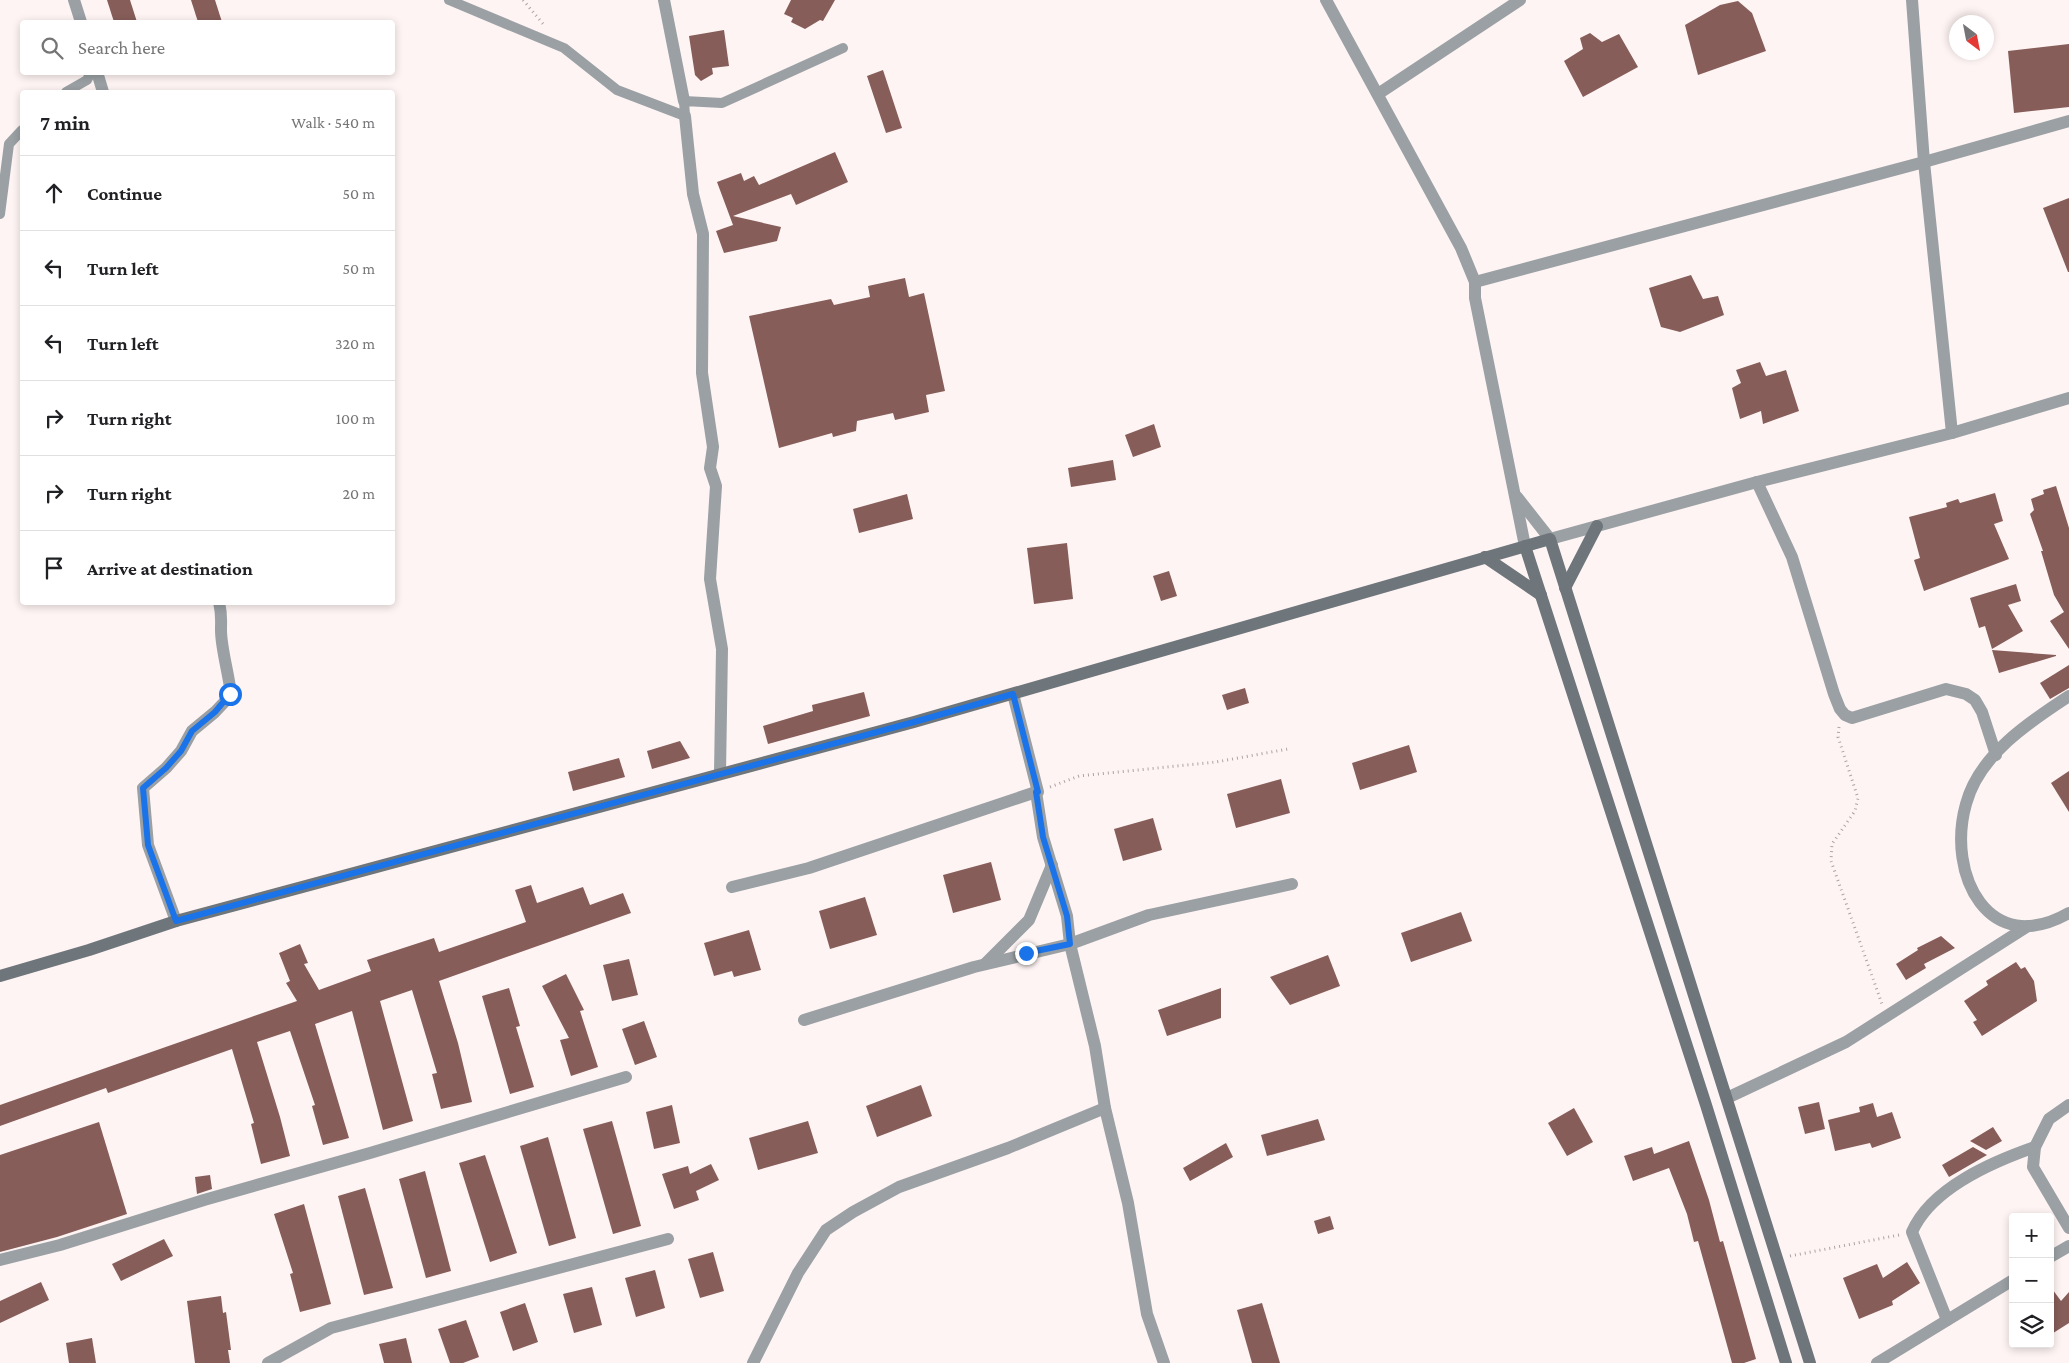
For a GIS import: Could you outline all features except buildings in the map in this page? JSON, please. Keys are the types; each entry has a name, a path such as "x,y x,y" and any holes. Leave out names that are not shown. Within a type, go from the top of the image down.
{"main road":[{"path":"1565,588 1597,526"},
{"path":"0,976 89,950 176,921 914,722 1550,539 1728,1098 1810,1363"},
{"path":"1525,546 1666,981 1786,1363"},
{"path":"1485,557 1541,595"},
{"path":"1666,981 1687,973"}],"street":[{"path":"74,0 81,20"},
{"path":"664,0 684,101"},
{"path":"1326,0 1461,248 1475,282 1475,298 1525,546"},
{"path":"1378,94 1520,0"},
{"path":"1912,0 1924,162 1952,433"},
{"path":"98,75 102,90"},
{"path":"684,116 693,194 703,234 702,373 713,447 710,468 716,486 710,579 722,649 720,773"},
{"path":"1475,282 1924,162 2069,121"},
{"path":"1515,496 1550,539 1757,482 1952,433 2069,398"},
{"path":"1757,482 1792,557 1834,694 1845,715 1852,718 1946,689 1966,694 1975,700 1982,712 1996,755"},
{"path":"176,921 148,845 143,788 166,768 181,751 192,731 215,712 230,694 230,676 221,630 223,620 220,605"},
{"path":"1013,694 1037,792 1043,837 1067,916 1070,944 1095,1046 1105,1108 1128,1203 1147,1314 1164,1363"},
{"path":"2069,696 2007,742 1983,769 1966,803 1960,840 1964,874 1975,896 1993,916 2014,925 2028,926 2057,919 2069,912"},
{"path":"732,887 809,868 1037,792"},
{"path":"984,964 1029,920 1052,865"},
{"path":"804,1020 984,964 1070,944 1149,915 1292,884"},
{"path":"1728,1098 1846,1042 2028,926"},
{"path":"0,1260 60,1245 204,1200 370,1154 626,1077"},
{"path":"2069,1105 2049,1119 2035,1147 2033,1167 2069,1228"},
{"path":"753,1363 798,1273 826,1230 853,1212 899,1188 1008,1148 1105,1108"},
{"path":"1947,1320 1912,1232 1916,1222 1931,1204 1975,1172 2035,1147"},
{"path":"268,1363 331,1328 668,1239"},
{"path":"2054,1255 2069,1246"},
{"path":"1877,1363 2009,1282"}],"lane":[{"path":"449,0 564,48 617,90 684,116 684,101 722,103 843,48"},
{"path":"69,90 86,80 90,75"},
{"path":"0,214 9,144 20,132"}],"path":[{"path":"1845,715 1839,726 1838,737 1858,798 1855,811 1832,844 1831,861 1886,1016"},
{"path":"1037,792 1080,776 1216,762 1288,748"},
{"path":"1778,1258 1912,1232"}],"route":[{"path":"230,694 215,712 192,731 181,751 166,768 143,788 148,845 176,921 1013,694 1038,792 1036,792 1043,837 1067,916 1070,944 1026,953"}]}
